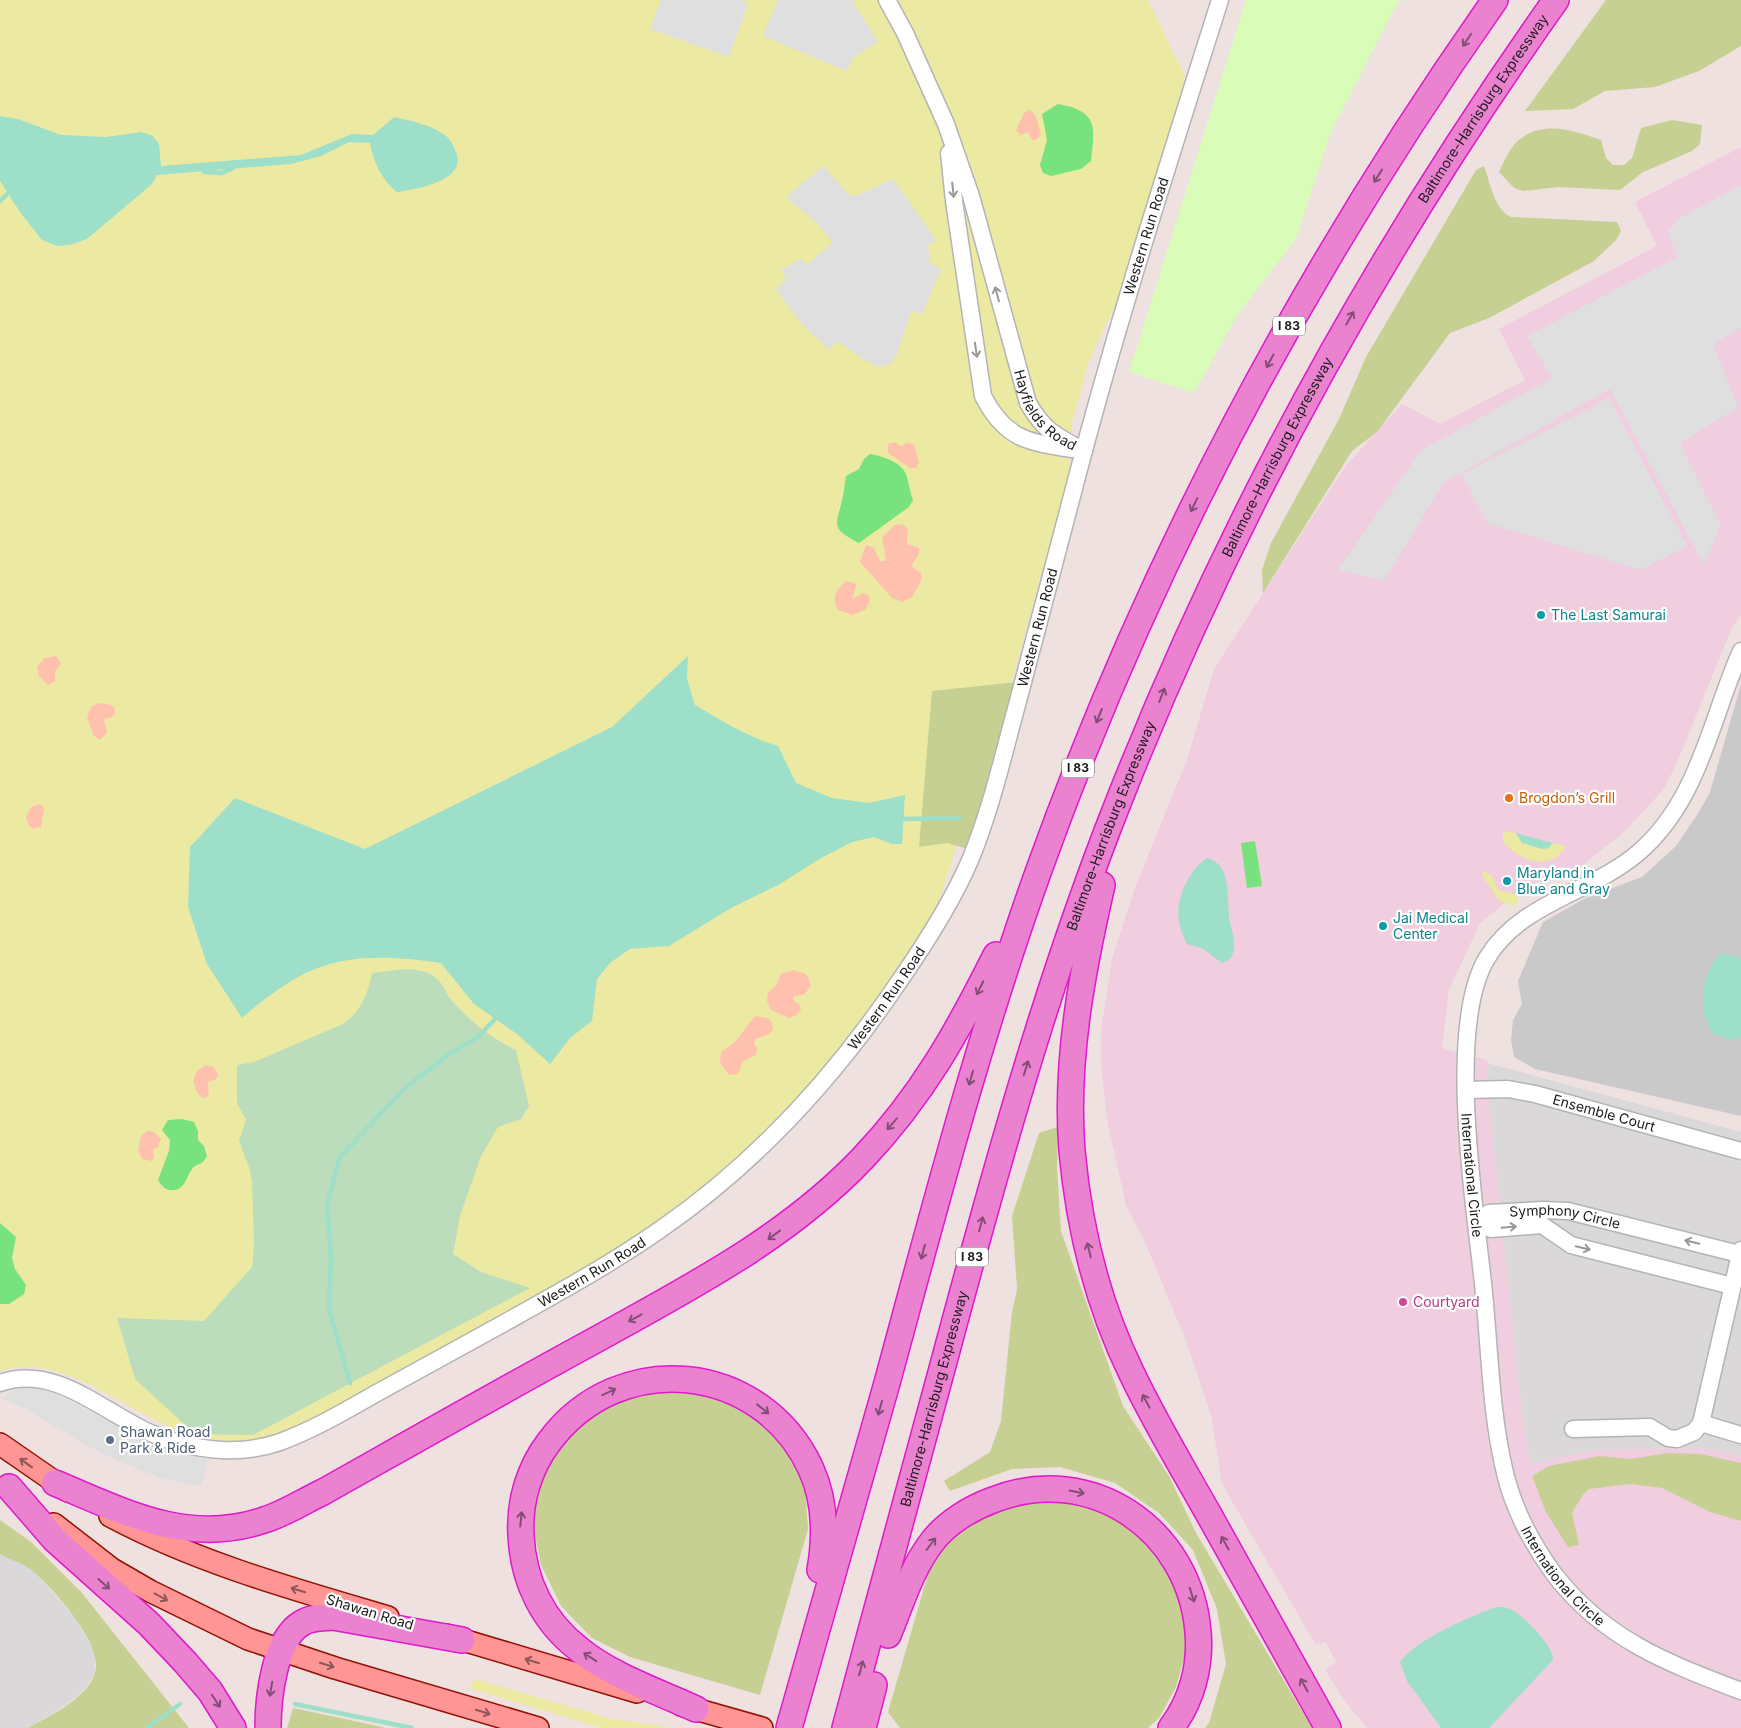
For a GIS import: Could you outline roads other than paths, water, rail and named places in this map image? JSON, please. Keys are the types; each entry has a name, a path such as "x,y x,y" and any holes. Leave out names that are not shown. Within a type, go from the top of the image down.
{"highway":[{"name":"I 83","path":"789,1728 882,1400 960,1114 1003,972 1040,866 1118,670 1166,562 1217,460 1310,288 1421,108 1496,0"},
{"name":"Baltimore-Harrisburg Expressway","path":"855,1723 963,1290 1026,1067 1051,989 1117,805 1174,665 1211,584 1250,504 1326,360 1405,226 1455,146 1556,0"},
{"path":"1117,805 1124,818 1104,876 1092,929 1082,976 1072,1054 1072,1150 1087,1242 1098,1286 1131,1373 1328,1728"},
{"path":"54,1483 157,1524 188,1530 216,1530 241,1527 266,1520 323,1492 746,1255 801,1215 838,1183 864,1158 902,1113 936,1067 961,1026 1040,866"},
{"path":"888,1634 929,1461 963,1290"},
{"path":"696,1709 602,1665 580,1650 542,1609 526,1571 521,1550 520,1526 522,1505 534,1465 543,1449 568,1418 592,1401 620,1387 665,1378 702,1381 722,1386 758,1405 775,1418 800,1448 812,1470 817,1486 825,1529 804,1674"},
{"path":"3,1482 55,1540 149,1624 185,1662 210,1692 233,1728"},
{"path":"855,1723 888,1634 918,1564 932,1541 948,1526 968,1512 1004,1495 1046,1488 1082,1493 1100,1498 1136,1517 1168,1548 1179,1564 1194,1603 1199,1644 1198,1665 1193,1687 1185,1706 1171,1728"},
{"path":"268,1728 269,1702 281,1651 295,1629 302,1622 315,1618 333,1617 462,1640"}],"main road":[{"name":"Shawan Road","path":"0,1444 54,1483 124,1523 227,1568 462,1640 762,1728"},
{"path":"3,1482 77,1543 120,1573 202,1618 281,1651 538,1728"}],"street":[{"name":"Hayfields Road","path":"887,0 905,33 946,124 970,196 1028,403 1037,418 1050,432 1084,451"},
{"name":"Western Run Road","path":"0,1382 17,1377 36,1377 77,1393 146,1431 194,1447 220,1450 248,1449 277,1443 351,1408 600,1269 663,1228 709,1194 796,1113 848,1053 908,969 958,886 979,838 997,778 1084,451 1153,208 1220,0"},
{"name":"Hayfields Road","path":"946,124 954,201 983,396 991,412 1003,427 1016,436 1037,443 1084,451"},
{"name":"International Circle","path":"1741,651 1693,780 1678,808 1662,828 1639,852 1619,867 1557,899 1521,922 1508,932 1486,959 1479,975 1469,1016 1466,1090 1477,1222 1501,1453 1515,1504 1527,1530 1564,1585 1584,1608 1607,1627 1644,1651 1741,1691"},
{"name":"Ensemble Court","path":"1466,1090 1508,1089 1535,1094 1741,1151"},
{"name":"Symphony Circle","path":"1477,1222 1491,1229 1542,1217 1578,1213 1740,1252 1700,1423"},
{"name":"Symphony Circle","path":"1542,1217 1571,1245 1732,1286"},
{"path":"1573,1429 1650,1427 1668,1438 1677,1439 1694,1432 1700,1423 1741,1435"}],"waterway":[{"path":"204,172 222,173 233,168"},
{"path":"0,201 8,193"},
{"path":"900,819 959,818"},
{"path":"350,1383 329,1309 331,1256 327,1205 340,1157 403,1090 445,1057 479,1036 499,1015"},
{"path":"147,1728 180,1704"},
{"path":"295,1704 412,1728"}],"place":[{"name":"The Last Samurai","path":"1541,615"},
{"name":"Brogdon’s Grill","path":"1509,798"},
{"name":"Maryland in Blue and Gray","path":"1507,881"},
{"name":"Jai Medical Center","path":"1383,926"},
{"name":"Courtyard","path":"1403,1302"},
{"name":"Shawan Road Park & Ride","path":"110,1440"}]}
